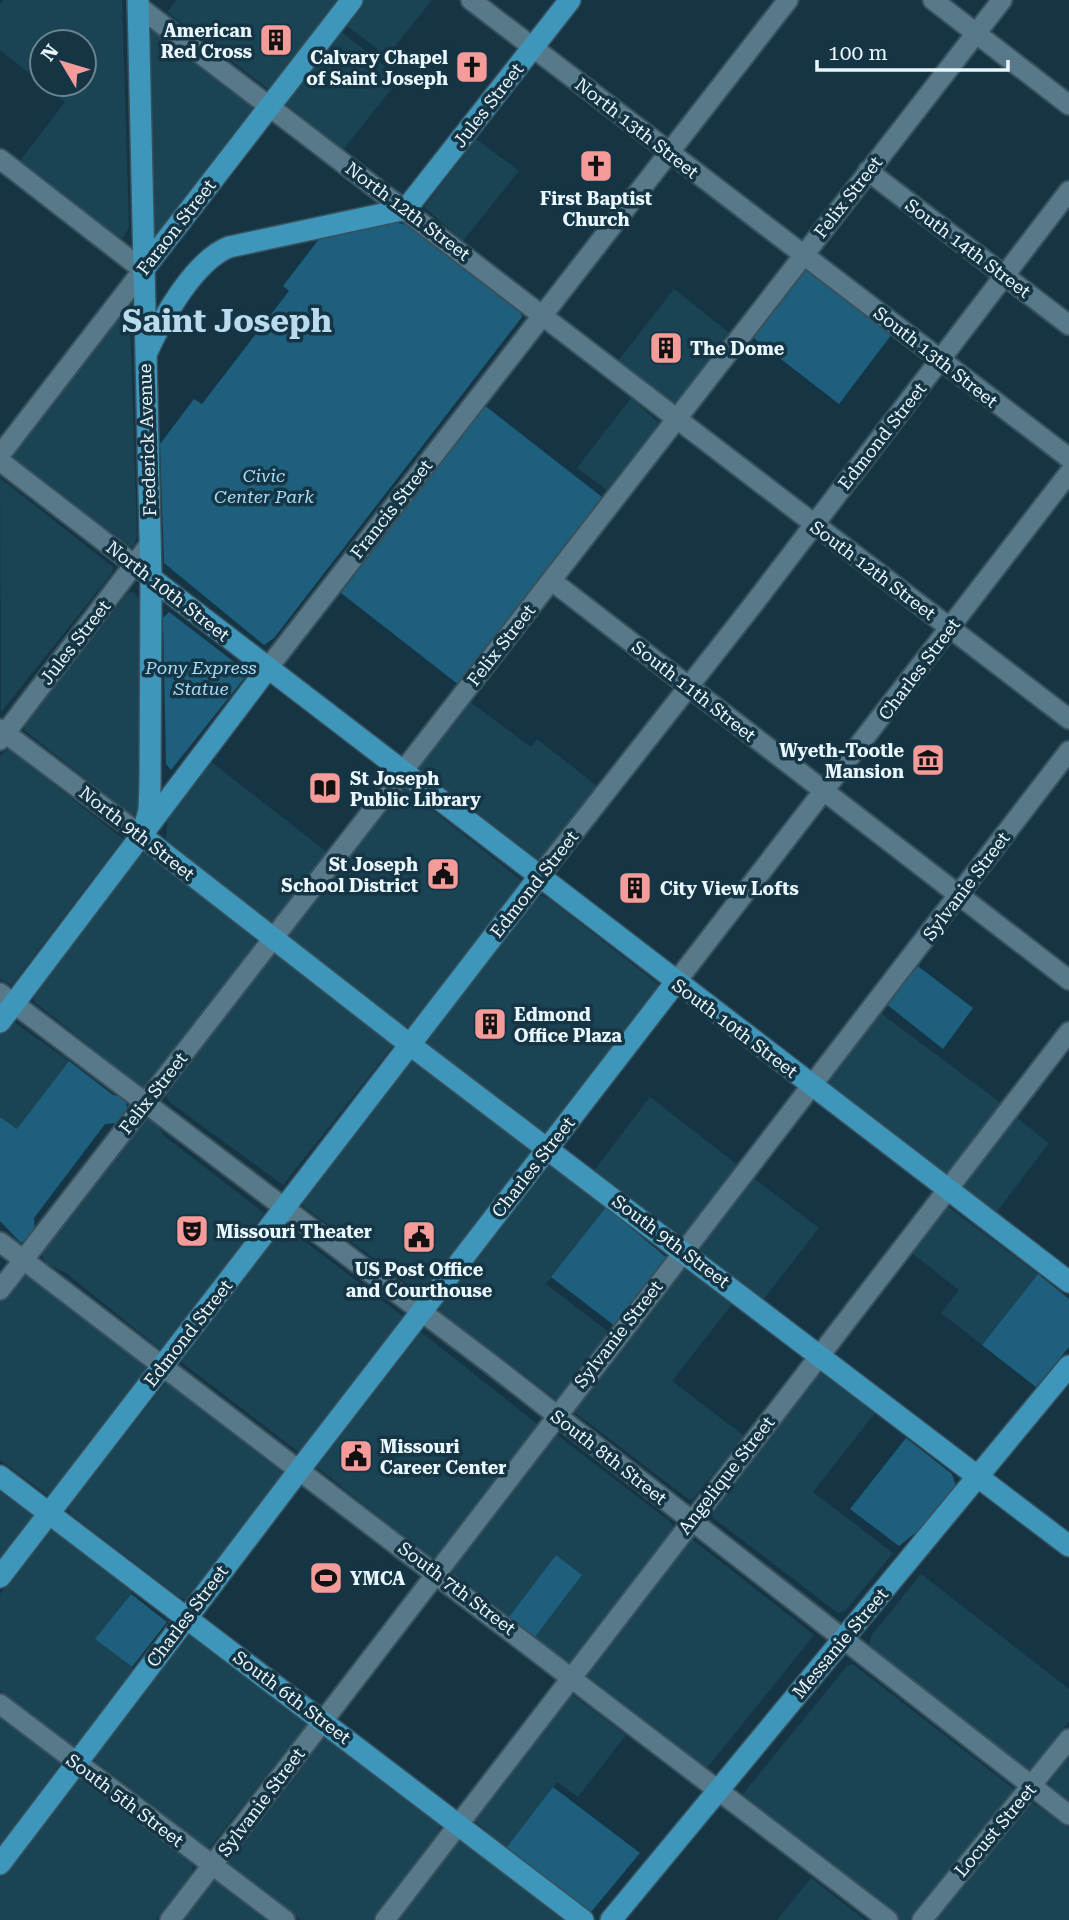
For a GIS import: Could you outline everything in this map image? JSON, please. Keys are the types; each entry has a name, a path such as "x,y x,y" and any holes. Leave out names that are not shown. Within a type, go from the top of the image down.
{"main road":[{"name":"Faraon Street","path":"143,270 352,0"},
{"name":"Jules Street","path":"406,209 570,0"},
{"name":"Frederick Avenue","path":"138,3 150,544 143,571 150,785 149,810 142,836"},
{"path":"145,357 167,312 215,253 229,247 406,209"},
{"name":"North 10th Street","path":"143,571 403,772"},
{"name":"Francis Street","path":"0,1022 7,998 142,836 268,668"},
{"name":"South 10th Street","path":"403,772 1069,1282"},
{"name":"North 9th Street","path":"142,836 272,939"},
{"name":"Edmond Street","path":"0,1577 539,877"},
{"name":"South 9th Street","path":"272,939 1069,1546"},
{"name":"Charles Street","path":"0,1864 421,1311 676,982"},
{"name":"Messanie Street","path":"611,1920 1069,1366"},
{"name":"South 6th Street","path":"0,1476 583,1920"}],"street":[{"name":"North 13th Street","path":"471,0 804,255"},
{"name":"Francis Street","path":"268,668 788,0"},
{"path":"933,0 1069,105"},
{"name":"Felix Street","path":"0,1290 1002,0"},
{"name":"North 12th Street","path":"138,3 677,419"},
{"path":"0,159 143,270"},
{"name":"South 14th Street","path":"868,171 1069,325"},
{"name":"Edmond Street","path":"539,877 689,687 1069,191"},
{"name":"South 13th Street","path":"804,255 1069,458"},
{"name":"Faraon Street","path":"0,455 143,270"},
{"name":"South 12th Street","path":"677,419 1069,719"},
{"name":"North 10th Street","path":"0,461 143,571"},
{"name":"Charles Street","path":"676,982 825,793 1069,472"},
{"name":"Jules Street","path":"2,734 143,571"},
{"name":"South 11th Street","path":"552,581 1069,980"},
{"name":"North 9th Street","path":"2,734 142,836"},
{"name":"Sylvanie Street","path":"170,1920 555,1415 1069,751"},
{"name":"South 8th Street","path":"7,998 421,1311 1069,1815"},
{"name":"Angelique Street","path":"386,1920 1069,1032"},
{"name":"South 7th Street","path":"0,1242 719,1788 888,1920"},
{"name":"South 5th Street","path":"0,1704 285,1920"},
{"name":"Locust Street","path":"922,1920 1069,1739"}],"shaded area":[{"path":"3,0 122,0 129,226 123,238 118,237 19,162 65,102 60,98 98,98 98,28 28,28 28,72 0,50 0,4"},
{"path":"177,0 341,0 270,90 167,12"},
{"path":"362,0 432,0 387,56 344,24"},
{"path":"339,30 400,78 343,150 286,104"},
{"path":"151,32 156,32 254,108 158,240 154,236 147,38"},
{"path":"476,139 519,171 463,241 424,207"},
{"path":"674,289 732,335 678,403 672,403 618,361"},
{"path":"121,317 127,317 130,322 137,536 134,545 129,547 14,460 13,455"},
{"path":"631,398 659,423 607,490 577,468"},
{"path":"0,478 113,567 112,573 1,712"},
{"path":"133,592 140,600 144,803 137,814 132,815 24,730 27,720 128,593"},
{"path":"469,701 531,747 537,739 597,786 542,859 531,859 417,768"},
{"path":"9,749 123,839 12,985 0,979 0,756"},
{"path":"210,761 328,853 272,922 174,849 166,838 168,815"},
{"path":"412,788 421,796 422,802 522,881 410,1028 401,1025 287,936 400,789"},
{"path":"145,853 253,935 255,946 151,1082 141,1088 35,1002 32,995 140,855"},
{"path":"536,897 549,899 659,985 659,991 547,1133 536,1128 427,1044 427,1039"},
{"path":"275,954 391,1043 392,1047 283,1185 168,1101 164,1090"},
{"path":"879,1012 1001,1103 946,1174 827,1083"},
{"path":"11,1020 69,1061 17,1130 0,1117 0,1032"},
{"path":"413,1060 532,1152 423,1295 304,1207 302,1202 408,1062"},
{"path":"650,1097 739,1166 683,1237 593,1172"},
{"path":"1013,1115 1049,1143 995,1214 961,1185"},
{"path":"144,1118 156,1121 163,1135 264,1213 166,1345 159,1348 66,1273 45,1263 41,1252 46,1241 52,1238 119,1153 119,1146"},
{"path":"550,1165 606,1207 546,1284 610,1333 556,1399 440,1311 439,1307"},
{"path":"751,1176 819,1228 763,1300 699,1247"},
{"path":"947,1206 1038,1274 982,1345 941,1313 959,1290 909,1251"},
{"path":"285,1226 404,1317 301,1454 180,1361"},
{"path":"684,1268 732,1304 672,1381 744,1436 691,1501 573,1411"},
{"path":"28,1271 146,1362 145,1373 52,1495 46,1494 0,1460 0,1301 21,1273"},
{"path":"421,1332 537,1424 434,1558 425,1554 317,1467"},
{"path":"821,1371 875,1413 813,1492 893,1553 845,1611 838,1613 712,1517 710,1512 815,1372"},
{"path":"167,1381 285,1475 188,1600 179,1597 72,1515 68,1507"},
{"path":"557,1435 672,1523 674,1528 569,1662 535,1637 582,1575 556,1556 509,1617 454,1574 452,1569 552,1437"},
{"path":"0,1486 33,1513 31,1520 0,1561"},
{"path":"54,1530 134,1589 96,1639 136,1671 75,1747 0,1690 0,1594 48,1532"},
{"path":"692,1539 814,1635 707,1768 585,1674 686,1541"},
{"path":"921,1574 1069,1689 1069,1722 1031,1770 1026,1769 869,1647 871,1636"},
{"path":"190,1633 305,1719 307,1724 210,1847 204,1846 93,1759"},
{"path":"853,1664 1014,1789 909,1920 899,1920 742,1795 847,1666"},
{"path":"571,1694 626,1735 578,1797 557,1782 506,1848 474,1820"},
{"path":"0,1716 60,1764 0,1847"},
{"path":"324,1736 440,1824 439,1833 372,1920 301,1920 227,1862 229,1855"},
{"path":"1069,1755 1069,1802 1051,1788 1049,1783"},
{"path":"81,1779 193,1863 192,1873 156,1920 0,1920 0,1877 76,1780"},
{"path":"1033,1803 1069,1828 1069,1920 933,1920 1028,1804"},
{"path":"459,1839 464,1840 566,1920 393,1920"},
{"path":"811,1878 865,1920 777,1920"},
{"path":"214,1881 267,1920 180,1920 210,1882"}],"green space":[{"name":"Civic Center Park","path":"393,222 407,225 520,312 522,317 274,638 264,645 164,563 160,444 194,399 202,404 289,291 283,286 319,239"},
{"path":"807,270 892,334 839,404 751,336 802,272"},
{"path":"484,405 602,497 459,685 341,593"},
{"name":"Pony Express Statue","path":"169,612 246,671 246,676 171,770 166,764 163,618"},
{"path":"915,964 973,1008 943,1049 885,1003"},
{"path":"69,1061 113,1095 125,1097 128,1112 116,1123 105,1124 34,1218 35,1232 28,1242 20,1242 0,1221 0,1117 17,1129"},
{"path":"606,1207 667,1258 615,1326 551,1277"},
{"path":"1038,1274 1069,1299 1069,1347 1036,1387 982,1345"},
{"path":"906,1438 952,1474 956,1486 924,1526 899,1546 850,1509"},
{"path":"556,1555 582,1575 535,1637 509,1617"},
{"path":"131,1594 167,1622 132,1667 95,1639"},
{"path":"553,1787 640,1853 591,1912 584,1910 506,1848"}],"place":[{"name":"American Red Cross","path":"276,40"},
{"name":"Calvary Chapel of Saint Joseph","path":"472,67"},
{"name":"First Baptist Church","path":"596,166"},
{"name":"The Dome","path":"666,348"},
{"name":"Wyeth-Tootle Mansion","path":"928,760"},
{"name":"St Joseph Public Library","path":"325,788"},
{"name":"St Joseph School District","path":"443,874"},
{"name":"City View Lofts","path":"635,888"},
{"name":"Edmond Office Plaza","path":"490,1024"},
{"name":"Missouri Theater","path":"192,1231"},
{"name":"US Post Office and Courthouse","path":"419,1237"},
{"name":"Missouri Career Center","path":"356,1456"},
{"name":"YMCA","path":"326,1578"}],"district":[{"name":"Saint Joseph","path":"227,321"}]}
